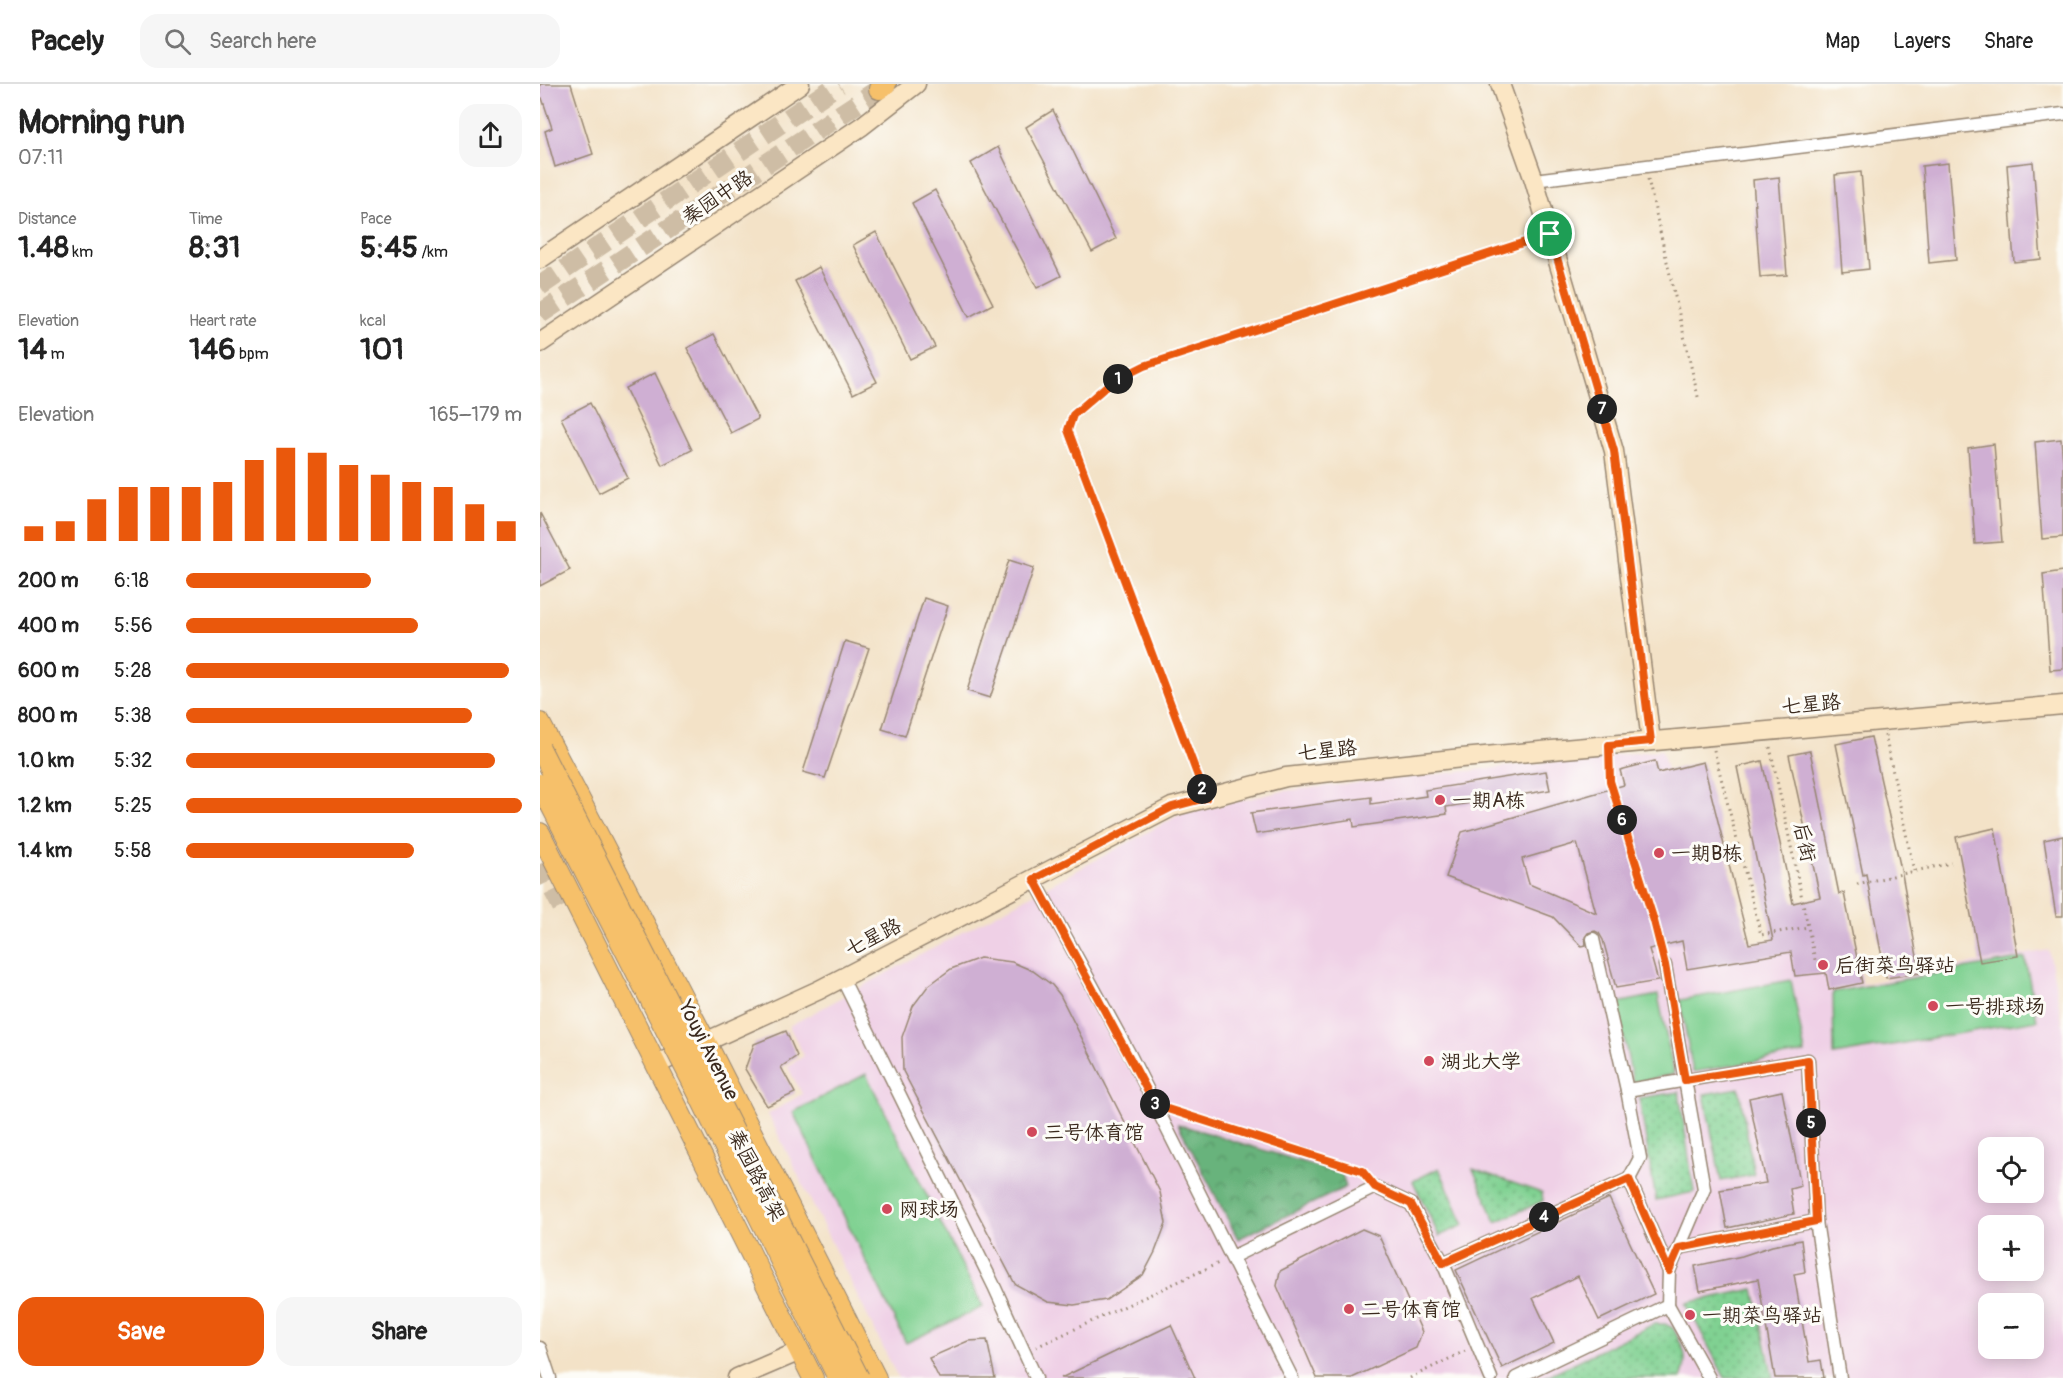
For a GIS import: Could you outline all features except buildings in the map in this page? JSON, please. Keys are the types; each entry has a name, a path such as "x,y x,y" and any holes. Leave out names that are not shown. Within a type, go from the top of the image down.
{"main road":[{"name":"Youyi Avenue","path":"540,723 706,1042 876,1378"},
{"name":"秦园路高架","path":"540,748 859,1378"},
{"name":"秦园路高架","path":"540,784 838,1378"},
{"path":"540,833 813,1378"},
{"path":"562,907 573,926 607,968"}],"street":[{"path":"540,259 800,84"},
{"name":"秦园中路","path":"540,343 862,126 916,84"},
{"path":"1500,84 1534,180 1614,451 1651,741"},
{"path":"1534,180 2063,114"},
{"name":"七星路","path":"657,1065 842,978 1172,807 1286,777 1462,758 2063,705"},
{"path":"1034,879 1155,1105 1293,1378"},
{"path":"1443,1263 1629,1179 1640,1158 1593,939"},
{"path":"1665,965 1704,1189 1669,1271 1668,1305 1709,1378"},
{"path":"842,978 994,1287 1036,1378"},
{"path":"1627,1090 1808,1060 1816,1221 1840,1378"},
{"path":"1629,1179 1669,1271"},
{"path":"1232,1257 1375,1187 1411,1204 1443,1263 1491,1378"},
{"path":"1679,1248 1816,1221"},
{"path":"1516,1378 1668,1305"},
{"path":"540,1348 550,1378"},
{"path":"737,1378 800,1351"}],"path":[{"path":"1645,166 1699,401"},
{"path":"1206,798 1068,430 1073,415 1110,383 1144,366 1550,234"},
{"path":"1882,721 1914,871"},
{"name":"后街","path":"1767,731 1815,960"},
{"path":"1710,736 1761,935 1808,927"},
{"path":"1609,745 1610,781 1654,921 1665,965"},
{"path":"1857,884 1951,863"},
{"path":"1155,1105 1362,1171 1375,1187"},
{"path":"1024,1352 1232,1257"},
{"path":"1410,1378 1477,1344"}],"shaded area":[{"name":"湖北大学","path":"1662,750 1711,950 1789,937 1823,958 1829,990 2049,950 2063,1025 2063,1378 898,1378 768,1114 802,1094 787,1066 804,1056 789,1026 1181,814 1283,791"}],"green space":[{"name":"一号排球场","path":"2025,958 2037,1020 1834,1055 1833,992"},
{"path":"1791,980 1805,1053 1693,1072 1680,1000"},
{"path":"1658,995 1674,1074 1633,1083 1617,1003"},
{"name":"网球场","path":"866,1074 983,1307 906,1343 793,1112"},
{"path":"1739,1088 1754,1175 1721,1181 1704,1094"},
{"path":"1679,1092 1694,1192 1656,1200 1639,1098"},
{"path":"1178,1124 1342,1174 1346,1187 1238,1239"},
{"path":"1439,1168 1464,1225 1439,1236 1413,1181"},
{"path":"1473,1169 1542,1193 1543,1201 1496,1222"},
{"path":"1754,1289 1773,1378 1725,1378 1686,1303"},
{"path":"1654,1324 1665,1324 1673,1328 1680,1341 1685,1358 1681,1378 1543,1378"}],"tunnel":[{"path":"540,286 839,84"},
{"path":"540,314 879,89"},
{"path":"540,864 562,907"}],"place":[{"name":"一期A栋","path":"1440,800"},
{"name":"一期B栋","path":"1659,853"},
{"name":"后街菜鸟驿站","path":"1823,965"},
{"name":"一号排球场","path":"1933,1006"},
{"name":"湖北大学","path":"1429,1061"},
{"name":"三号体育馆","path":"1032,1132"},
{"name":"网球场","path":"887,1209"},
{"name":"二号体育馆","path":"1349,1309"},
{"name":"一期菜鸟驿站","path":"1690,1315"}],"route":[{"path":"1550,234 1614,451 1651,741 1609,745 1610,781 1654,921 1665,965 1685,1080 1808,1060 1816,1221 1679,1248 1669,1271 1629,1179 1443,1263 1411,1204 1375,1187 1362,1171 1155,1105 1034,879 1172,807 1206,798 1068,430 1073,415 1110,383 1144,366 1550,234"}]}
